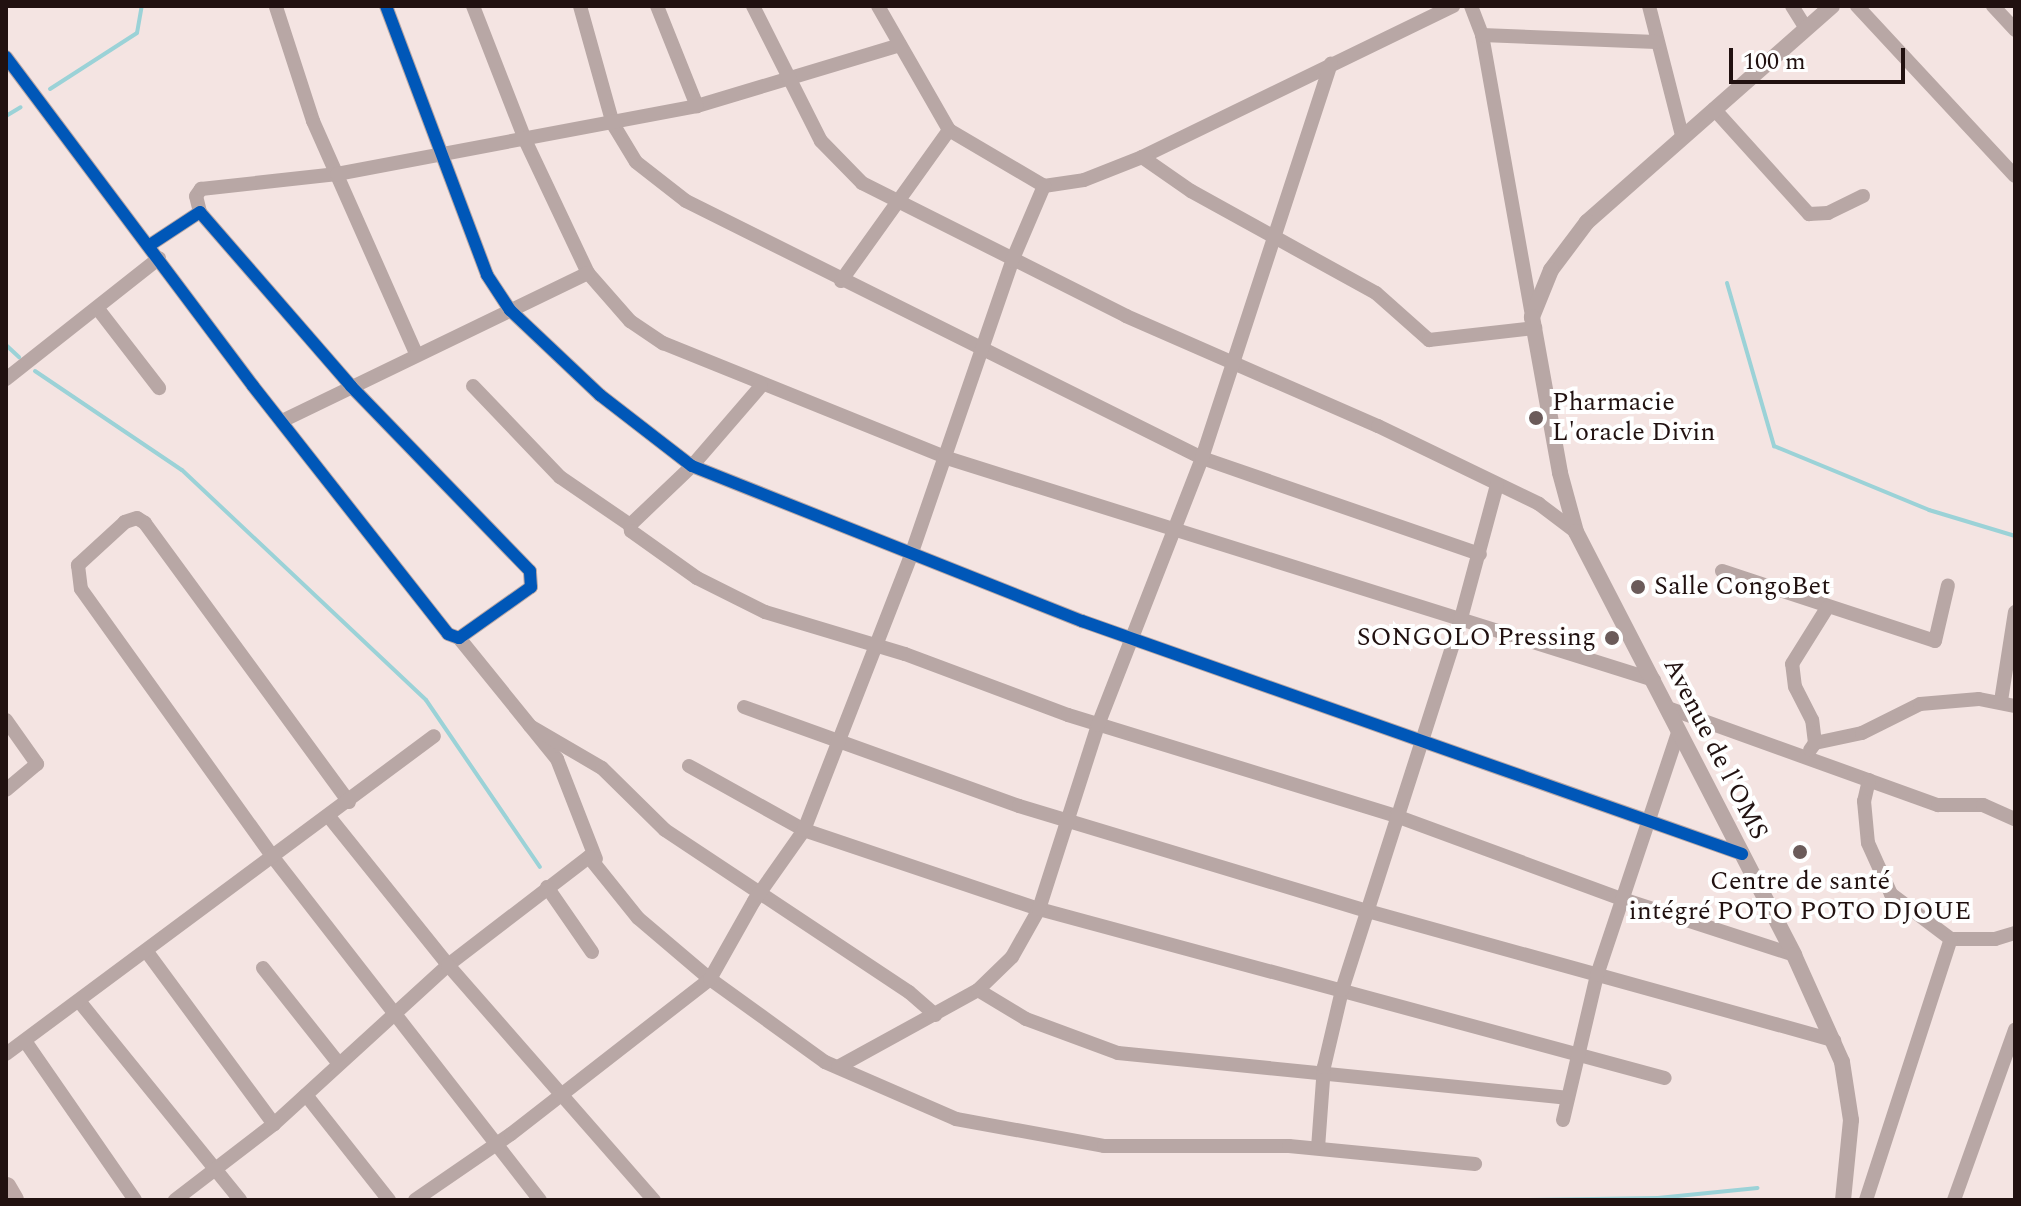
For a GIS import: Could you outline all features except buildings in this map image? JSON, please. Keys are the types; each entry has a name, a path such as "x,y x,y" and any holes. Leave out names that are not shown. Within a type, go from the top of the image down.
{"main road":[{"path":"6,1188 13,1200"}],"street":[{"path":"386,6 445,154 487,275 510,310 600,395 692,466 911,555 1132,637 1421,743 1742,854"},
{"path":"473,6 526,142 588,273 630,321 663,343 761,386 947,458 1460,622 1654,680"},
{"path":"580,6 613,124 652,178 732,227 1202,458 1480,554"},
{"path":"657,6 697,106"},
{"path":"753,6 831,155 862,183 899,205 1012,261 1232,364 1378,426 1539,504 1576,532"},
{"path":"878,6 949,130 1044,186 1084,180 1142,157 1453,6"},
{"path":"1471,6 1482,35 1534,322"},
{"path":"1649,6 1682,135"},
{"path":"1792,6 1806,28"},
{"path":"1534,322 1563,250 1682,135 1832,6"},
{"path":"1857,6 2015,176"},
{"path":"1993,6 2015,30"},
{"path":"276,7 294,71 416,353"},
{"path":"1482,35 1656,42"},
{"path":"459,638 531,587 533,579 351,386 200,212 196,196 201,189 337,174 526,142 697,106 791,81 900,45"},
{"path":"6,57 416,596 448,634 459,638 557,759 596,859 630,909 710,979 838,1067 956,1119 1054,1140 1104,1146 1318,1148 1475,1164"},
{"path":"838,1067 978,990 1012,957 1039,909 1098,725 1202,458 1272,236 1331,64"},
{"path":"1714,109 1809,214 1828,213 1863,196"},
{"path":"841,281 899,205 949,130"},
{"path":"1142,157 1170,179 1376,293 1429,340 1534,322"},
{"path":"415,1200 560,1096 710,979 758,896 804,830 841,742 911,555 947,458 1012,261 1044,186"},
{"path":"150,245 200,212"},
{"path":"6,379 159,258"},
{"path":"282,421 416,353 588,273"},
{"path":"98,309 159,388"},
{"name":"Avenue de l'OMS","path":"1534,322 1560,473 1576,532 1794,955 1834,1040 1851,1120 1843,1200"},
{"path":"473,386 560,477 630,525 631,531 697,578 765,612 875,645 1098,725 1396,816 1622,899 1794,955"},
{"path":"630,525 692,466 761,386"},
{"path":"1318,1148 1323,1073 1342,990 1364,910 1460,622 1497,485"},
{"path":"349,802 145,523 137,518 125,522 78,565 77,580 272,856 494,1145 540,1200"},
{"path":"1722,571 1935,641 1948,585"},
{"path":"1815,743 1792,664 1827,608"},
{"path":"1804,758 1815,743 1862,733 1920,704 2008,704 2015,612"},
{"path":"744,707 1068,820 1364,910 1834,1040"},
{"path":"1668,708 1938,805 1983,805 2015,819"},
{"path":"6,720 37,764 6,790"},
{"path":"530,726 602,768 665,830 758,896 909,992 935,1015"},
{"path":"1563,1120 1576,1050 1597,975 1679,730"},
{"path":"6,1054 272,856 330,818 434,736"},
{"path":"689,766 804,830 1039,909 1576,1050 1665,1078"},
{"path":"1869,780 1864,821 1879,872 1906,909 1951,939 1973,941 2015,933"},
{"path":"330,818 448,965 654,1200"},
{"path":"175,1200 274,1124 448,965 583,859 596,859"},
{"path":"547,887 592,952"},
{"path":"1866,1200 1951,939"},
{"path":"147,952 274,1124"},
{"path":"263,968 339,1064"},
{"path":"978,990 1026,1019 1118,1053 1567,1098"},
{"path":"79,1001 240,1200"},
{"path":"1954,1200 2015,1030"},
{"path":"25,1041 135,1200"},
{"path":"306,1095 389,1200"}],"waterway":[{"path":"50,89 137,33 142,6"},
{"path":"6,116 21,107"},
{"path":"1727,283 1774,446 1929,510 2015,536"},
{"path":"6,345 19,357"},
{"path":"35,371 182,470 426,700 540,867"},
{"path":"1528,1200 1658,1198 1758,1188"}],"cycle path":[{"path":"386,6 487,275 510,310 600,395 692,466 1082,621 1742,854"},
{"path":"6,57 253,386 448,634 459,638 531,587 530,571 351,386 200,212 150,245"}],"place":[{"name":"Pharmacie L'oracle Divin","path":"1536,418"},
{"name":"Salle CongoBet","path":"1638,587"},
{"name":"SONGOLO Pressing","path":"1612,638"},
{"name":"Centre de santé intégré POTO POTO DJOUE","path":"1800,852"}]}
